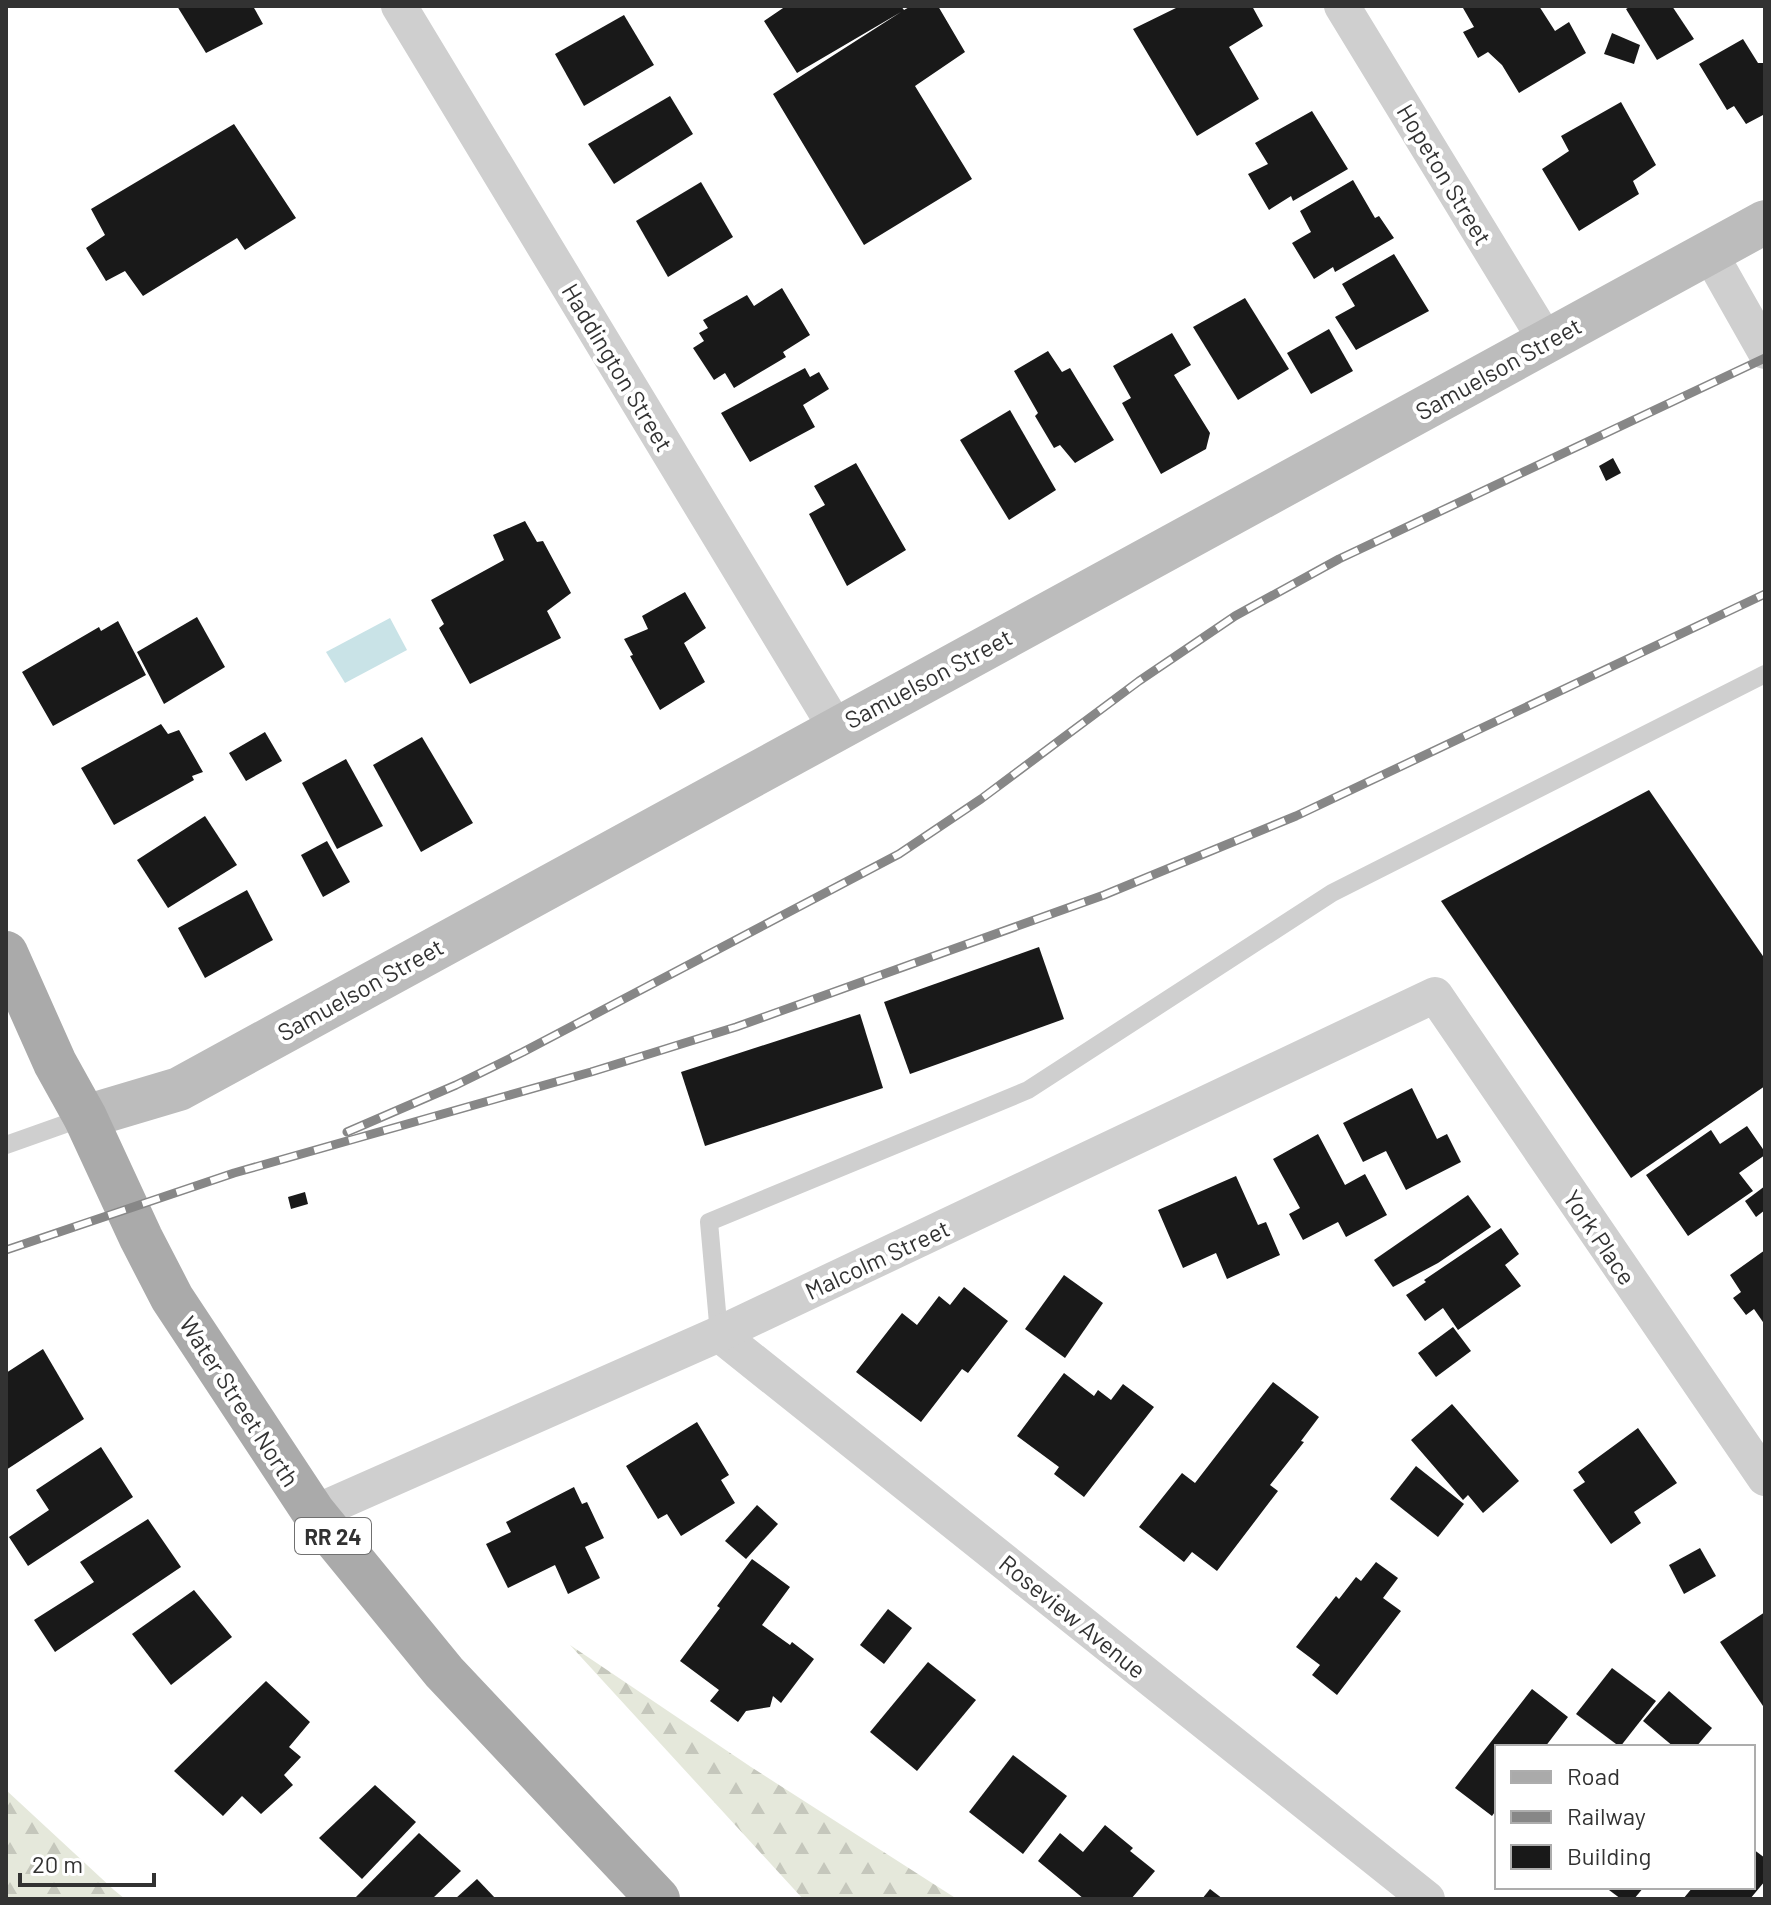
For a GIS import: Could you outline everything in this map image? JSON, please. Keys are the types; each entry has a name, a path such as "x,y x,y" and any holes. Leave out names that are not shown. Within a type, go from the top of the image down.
{"main road":[{"name":"Water Street North","path":"6,953 55,1063 85,1117 172,1298 314,1513 444,1672 658,1899"}],"street":[{"name":"Haddington Street","path":"399,6 836,728"},
{"name":"Hopeton Street","path":"1342,6 1547,342"},
{"name":"Samuelson Street","path":"85,1117 179,1089 1765,222"},
{"path":"1709,252 1765,351"},
{"name":"Malcolm Street","path":"314,1513 719,1334 1435,995"},
{"name":"York Place","path":"1435,995 1765,1478"},
{"name":"Roseview Avenue","path":"719,1334 1427,1899"}],"lane":[{"path":"719,1334 709,1222 1028,1090 1332,893 1765,674"},
{"path":"6,1145 85,1117"}],"green space":[{"path":"570,1645 751,1767 957,1899 803,1899"},
{"path":"6,1790 114,1890 125,1899 6,1899"}],"water":[{"path":"390,618 407,650 345,683 326,652"}],"building":[{"path":"177,6 253,6 263,24 206,53"},
{"path":"786,6 901,6 904,10 911,6 938,6 965,52 915,86 972,179 864,245 773,94 901,12 797,73 764,21"},
{"path":"1180,6 1252,6 1263,26 1229,47 1259,99 1197,136 1133,29"},
{"path":"1539,6 1555,31 1569,22 1586,53 1519,93 1502,65 1488,52 1478,58 1463,32 1474,27 1463,8"},
{"path":"1631,6 1672,6 1694,39 1657,60 1626,9"},
{"path":"624,15 654,65 584,106 555,54"},
{"path":"1612,33 1640,45 1634,64 1604,54"},
{"path":"1743,39 1758,63 1765,63 1765,118 1763,115 1746,124 1734,106 1727,110 1699,64"},
{"path":"670,96 693,134 614,184 588,144"},
{"path":"1621,102 1656,165 1633,181 1639,194 1579,231 1542,169 1569,151 1561,136"},
{"path":"1312,111 1348,169 1293,201 1291,196 1269,210 1248,174 1268,164 1255,143"},
{"path":"234,124 296,218 245,250 237,238 143,296 125,271 106,281 86,248 105,235 91,209"},
{"path":"1353,180 1375,218 1379,216 1394,238 1335,272 1333,267 1314,279 1292,243 1311,232 1300,211"},
{"path":"701,182 733,237 668,277 636,221"},
{"path":"1394,254 1429,311 1356,350 1335,317 1355,306 1342,284"},
{"path":"782,288 810,335 783,352 786,357 734,388 725,373 714,380 693,348 704,341 699,333 708,328 703,320 747,295 754,306"},
{"path":"1245,298 1289,369 1238,400 1193,327"},
{"path":"1329,329 1353,371 1311,394 1287,353"},
{"path":"1172,333 1191,365 1174,375 1210,433 1206,449 1161,474 1122,403 1131,398 1113,366"},
{"path":"1048,351 1062,372 1070,368 1114,440 1075,463 1060,445 1054,448 1014,371"},
{"path":"805,368 810,377 819,372 829,389 803,405 815,427 750,462 721,413"},
{"path":"1010,410 1056,490 1009,520 960,440"},
{"path":"1613,458 1621,473 1606,481 1599,466"},
{"path":"856,463 906,550 847,586 809,514 825,505 814,486"},
{"path":"525,521 537,542 543,541 571,593 547,611 561,638 470,684 439,628 444,624 431,600 504,560 493,535"},
{"path":"685,592 706,628 684,643 705,682 660,710 624,639 648,629 642,616"},
{"path":"197,617 225,667 164,704 137,652"},
{"path":"118,621 146,675 53,726 22,672 99,627 101,631"},
{"path":"161,724 168,734 179,730 203,772 114,825 81,768"},
{"path":"265,732 282,761 246,781 229,753"},
{"path":"422,737 473,823 421,852 373,765"},
{"path":"346,759 383,826 337,849 302,783"},
{"path":"1649,790 1765,959 1765,1086 1631,1178 1441,901"},
{"path":"205,816 237,865 168,908 137,860"},
{"path":"327,841 350,882 323,897 301,855"},
{"path":"247,890 273,940 205,978 178,928"},
{"path":"1039,947 1064,1019 910,1074 884,1002"},
{"path":"860,1014 883,1088 705,1146 681,1072"},
{"path":"1412,1088 1437,1139 1447,1134 1461,1162 1406,1190 1386,1151 1363,1162 1343,1123"},
{"path":"1747,1126 1765,1152 1739,1173 1753,1191 1688,1236 1646,1175 1711,1130 1720,1144"},
{"path":"1318,1134 1345,1185 1365,1174 1387,1215 1346,1237 1338,1222 1303,1240 1289,1214 1300,1208 1273,1159"},
{"path":"1236,1176 1258,1225 1266,1222 1280,1255 1227,1279 1216,1253 1183,1268 1158,1210"},
{"path":"1765,1186 1765,1210 1756,1217 1745,1201"},
{"path":"305,1192 308,1204 291,1209 288,1197"},
{"path":"1468,1195 1491,1227 1438,1263 1393,1287 1374,1260"},
{"path":"1501,1228 1519,1254 1505,1265 1521,1286 1458,1330 1443,1308 1425,1321 1406,1295"},
{"path":"1765,1250 1765,1325 1754,1309 1746,1315 1733,1298 1741,1292 1730,1275"},
{"path":"1064,1275 1103,1303 1065,1358 1025,1329"},
{"path":"964,1287 1008,1321 968,1373 962,1369 921,1422 856,1372 902,1313 917,1325 939,1296 950,1305"},
{"path":"1453,1327 1471,1351 1436,1377 1418,1353"},
{"path":"43,1349 84,1419 6,1470 6,1373"},
{"path":"1064,1373 1094,1396 1098,1390 1111,1400 1123,1384 1154,1407 1084,1497 1054,1474 1059,1467 1017,1436"},
{"path":"1273,1382 1319,1417 1301,1441 1304,1442 1270,1485 1278,1491 1217,1571 1192,1552 1184,1562 1139,1527 1182,1473 1195,1483"},
{"path":"1452,1404 1519,1481 1483,1513 1468,1495 1463,1500 1411,1440"},
{"path":"697,1422 729,1475 721,1480 735,1503 681,1536 667,1514 658,1519 626,1466"},
{"path":"1638,1428 1677,1483 1634,1512 1641,1523 1611,1544 1573,1490 1585,1482 1578,1472"},
{"path":"101,1447 133,1497 28,1566 9,1537 49,1510 36,1490"},
{"path":"1416,1466 1464,1504 1438,1537 1390,1499"},
{"path":"574,1487 582,1504 587,1502 604,1538 585,1547 600,1578 568,1594 555,1565 508,1588 486,1544 511,1532 506,1522"},
{"path":"757,1505 778,1524 746,1559 725,1541"},
{"path":"148,1519 181,1567 55,1652 34,1620 94,1582 80,1562"},
{"path":"1700,1548 1716,1576 1684,1594 1669,1565"},
{"path":"752,1559 790,1587 762,1625 814,1659 781,1703 773,1696 770,1707 746,1711 738,1722 710,1701 719,1690 680,1661"},
{"path":"1376,1562 1398,1578 1383,1598 1401,1611 1337,1695 1312,1675 1320,1665 1296,1647 1336,1596 1339,1599 1356,1577 1361,1581"},
{"path":"194,1590 232,1637 171,1685 132,1634"},
{"path":"888,1609 912,1628 884,1664 860,1645"},
{"path":"1765,1612 1765,1709 1720,1642"},
{"path":"928,1662 976,1700 917,1771 870,1732"},
{"path":"1612,1668 1656,1701 1622,1745 1576,1714"},
{"path":"266,1681 310,1722 289,1747 301,1757 284,1775 293,1785 261,1814 242,1796 223,1816 174,1771"},
{"path":"1532,1689 1568,1717 1547,1745 1495,1745 1495,1812 1492,1816 1455,1788"},
{"path":"1669,1691 1712,1728 1698,1745 1672,1745 1643,1721"},
{"path":"1013,1755 1067,1796 1023,1854 969,1812"},
{"path":"375,1785 416,1822 362,1879 319,1838"},
{"path":"1105,1825 1155,1871 1131,1899 1084,1899 1038,1861 1060,1833 1083,1852"},
{"path":"419,1833 461,1871 432,1899 354,1899"},
{"path":"1755,1850 1765,1858 1765,1881 1750,1899 1683,1899 1691,1889 1755,1889"},
{"path":"477,1879 496,1899 455,1899"},
{"path":"1210,1889 1223,1899 1202,1899"},
{"path":"1608,1889 1642,1889 1634,1899 1621,1899"}],"railway":[{"path":"347,1132 523,1052 899,854 981,799 1139,681 1235,616 1339,559 1765,358"},
{"path":"6,1250 234,1173 591,1072 736,1027 1104,895 1296,816 1765,594"}]}
